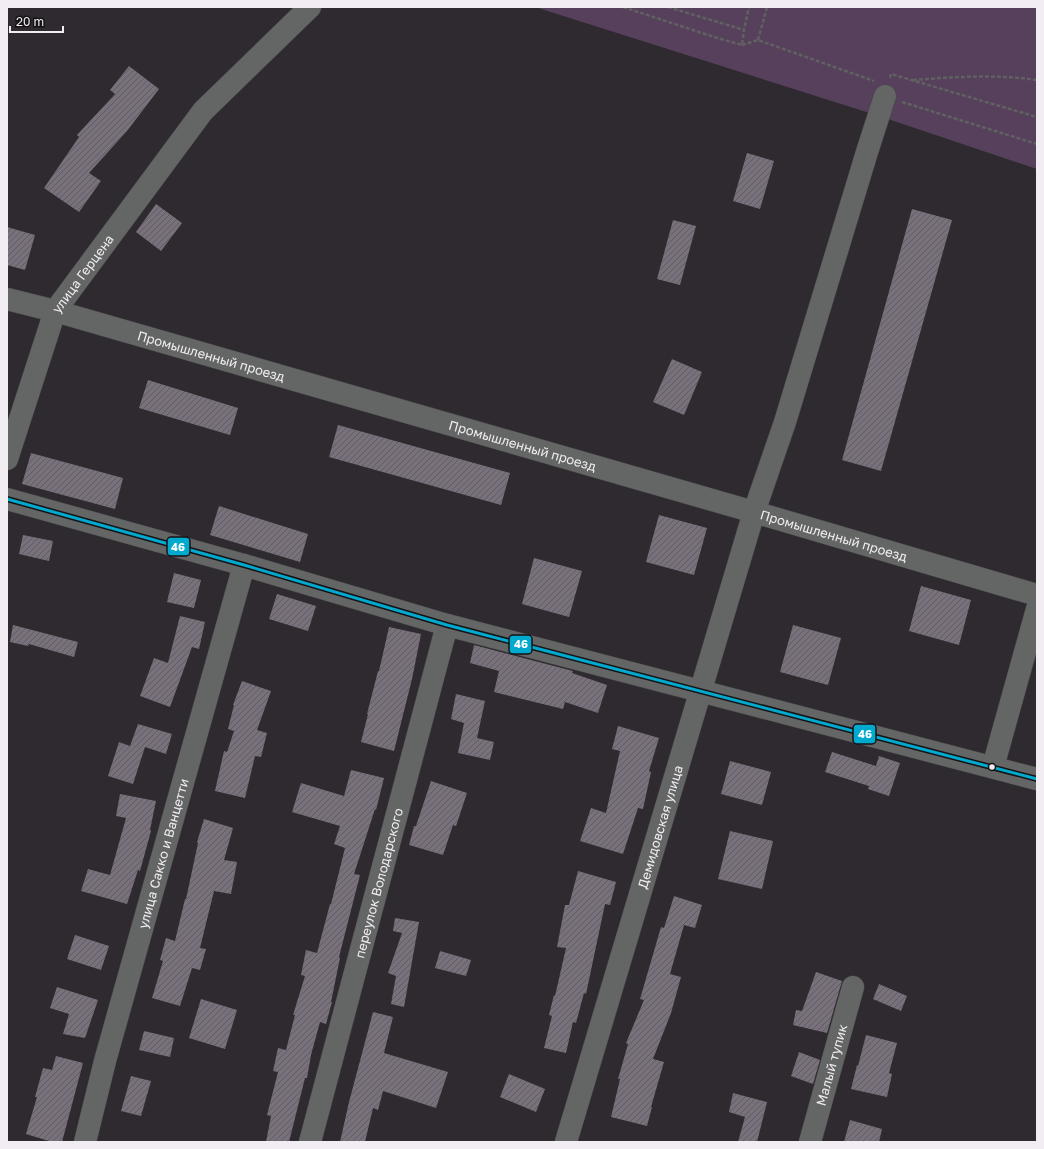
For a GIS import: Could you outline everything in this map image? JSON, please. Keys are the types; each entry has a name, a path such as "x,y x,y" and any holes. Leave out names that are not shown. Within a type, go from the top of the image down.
{"street":[{"name":"улица Герцена","path":"7,460 54,311 203,111 310,7"},
{"name":"Демидовская улица","path":"566,1142 754,512 785,422 867,152 883,90"},
{"name":"Промышленный проезд","path":"7,299 54,311 754,512 1037,595"},
{"path":"7,499 447,625 1037,779"},
{"name":"улица Сакко и Ванцетти","path":"84,1142 109,1046 244,566"},
{"path":"993,767 1037,609"},
{"name":"переулок Володарского","path":"310,1142 447,625"},
{"name":"Малый тупик","path":"810,1142 853,987"}],"path":[{"path":"623,7 742,45 758,40 883,90 1037,144"},
{"path":"668,7 744,30"},
{"path":"742,45 750,7"},
{"path":"758,40 767,7"},
{"path":"891,74 1037,117"},
{"path":"911,80 958,76 1016,77 1037,80"}],"shaded area":[{"path":"535,7 1037,7 1037,169 879,116"}],"building":[{"path":"129,66 159,89 127,131 89,173 101,181 79,212 44,188 79,137 77,135 115,94 110,90"},
{"path":"747,153 774,161 760,209 733,201"},
{"path":"156,204 182,223 161,251 136,232"},
{"path":"912,209 952,220 881,471 842,460"},
{"path":"673,220 696,226 680,285 657,279"},
{"path":"7,227 35,235 25,270 7,265"},
{"path":"672,359 702,372 684,415 653,402"},
{"path":"148,380 238,408 230,435 139,408"},
{"path":"338,425 510,473 501,505 329,457"},
{"path":"31,453 123,478 115,509 22,484"},
{"path":"219,506 308,534 300,562 210,535"},
{"path":"659,515 707,528 694,575 646,562"},
{"path":"23,535 53,541 49,561 19,554"},
{"path":"534,558 582,571 569,617 522,604"},
{"path":"174,573 201,580 194,608 167,602"},
{"path":"921,586 971,600 959,645 909,631"},
{"path":"277,594 316,606 308,631 269,619"},
{"path":"180,616 205,622 199,649 192,647 170,707 140,696 154,658 168,663"},
{"path":"13,625 78,642 74,657 29,644 28,646 10,642"},
{"path":"793,625 841,638 828,685 780,672"},
{"path":"389,627 421,634 412,679 394,751 361,742"},
{"path":"474,645 573,671 572,673 607,685 598,713 565,702 563,709 494,692 499,671 470,663"},
{"path":"242,681 271,691 257,730 267,733 261,757 255,756 245,798 215,791 224,751 227,752 234,731 228,729 233,705"},
{"path":"456,694 485,701 477,738 494,742 490,760 458,753 464,723 451,719"},
{"path":"138,724 172,734 166,754 145,747 133,784 108,776 119,742 130,746"},
{"path":"618,726 659,738 649,771 651,772 643,809 638,808 623,854 580,841 591,808 606,813 620,751 612,749"},
{"path":"832,752 876,766 879,756 900,763 889,796 868,789 869,786 825,772"},
{"path":"730,761 771,772 762,805 721,794"},
{"path":"351,770 384,778 376,810 375,809 354,874 360,875 339,957 332,1002 326,1024 320,1022 311,1055 307,1078 305,1078 289,1142 266,1142 271,1116 267,1115 278,1072 273,1071 278,1048 286,1050 295,1015 293,1015 305,976 301,975 306,950 317,953 345,848 334,844 340,826 292,812 301,783 344,796"},
{"path":"431,781 467,793 456,826 453,825 443,855 409,845 414,826 416,826"},
{"path":"120,794 156,801 151,831 140,871 138,870 127,904 81,891 88,869 110,875 126,818 116,816"},
{"path":"204,819 233,828 224,860 237,862 231,894 214,891 200,948 206,949 200,970 192,968 180,1006 152,998 163,961 160,960 166,938 175,941 186,899 197,842"},
{"path":"730,831 773,841 762,889 718,879"},
{"path":"578,871 616,882 610,905 605,904 586,994 584,993 576,1023 573,1022 566,1053 544,1048 552,1016 549,1015 566,948 557,947 565,905 569,905"},
{"path":"674,896 702,905 695,928 684,925 670,974 681,977 671,1013 653,1059 664,1062 647,1126 611,1117 620,1079 618,1079 628,1044 626,1043 644,1000 640,999 661,927 664,928"},
{"path":"395,918 419,922 404,1007 391,1004 396,976 388,973 402,933 393,931"},
{"path":"75,935 109,946 101,970 67,959"},
{"path":"440,951 471,960 466,976 435,968"},
{"path":"816,972 842,981 827,1033 793,1025 796,1010 802,1011"},
{"path":"879,984 907,996 901,1011 873,999"},
{"path":"57,987 98,1000 85,1038 63,1034 69,1014 50,1008"},
{"path":"201,999 237,1010 225,1049 189,1038"},
{"path":"373,1012 393,1017 384,1053 448,1072 436,1108 383,1091 378,1110 373,1108 365,1142 340,1142 349,1102"},
{"path":"144,1031 174,1038 170,1057 139,1050"},
{"path":"866,1035 897,1043 889,1073 892,1074 887,1097 851,1089"},
{"path":"799,1052 820,1060 813,1084 791,1076"},
{"path":"56,1056 83,1063 62,1142 52,1142 26,1134 37,1097 35,1097 43,1068 52,1070"},
{"path":"509,1074 545,1089 536,1112 500,1097"},
{"path":"131,1076 151,1081 141,1116 121,1111"},
{"path":"733,1093 767,1102 757,1142 738,1142 745,1117 729,1112"},
{"path":"850,1120 882,1129 879,1142 844,1142"}],"transit line":[{"name":"46","path":"7,499 244,565 447,625 1037,779"}]}
